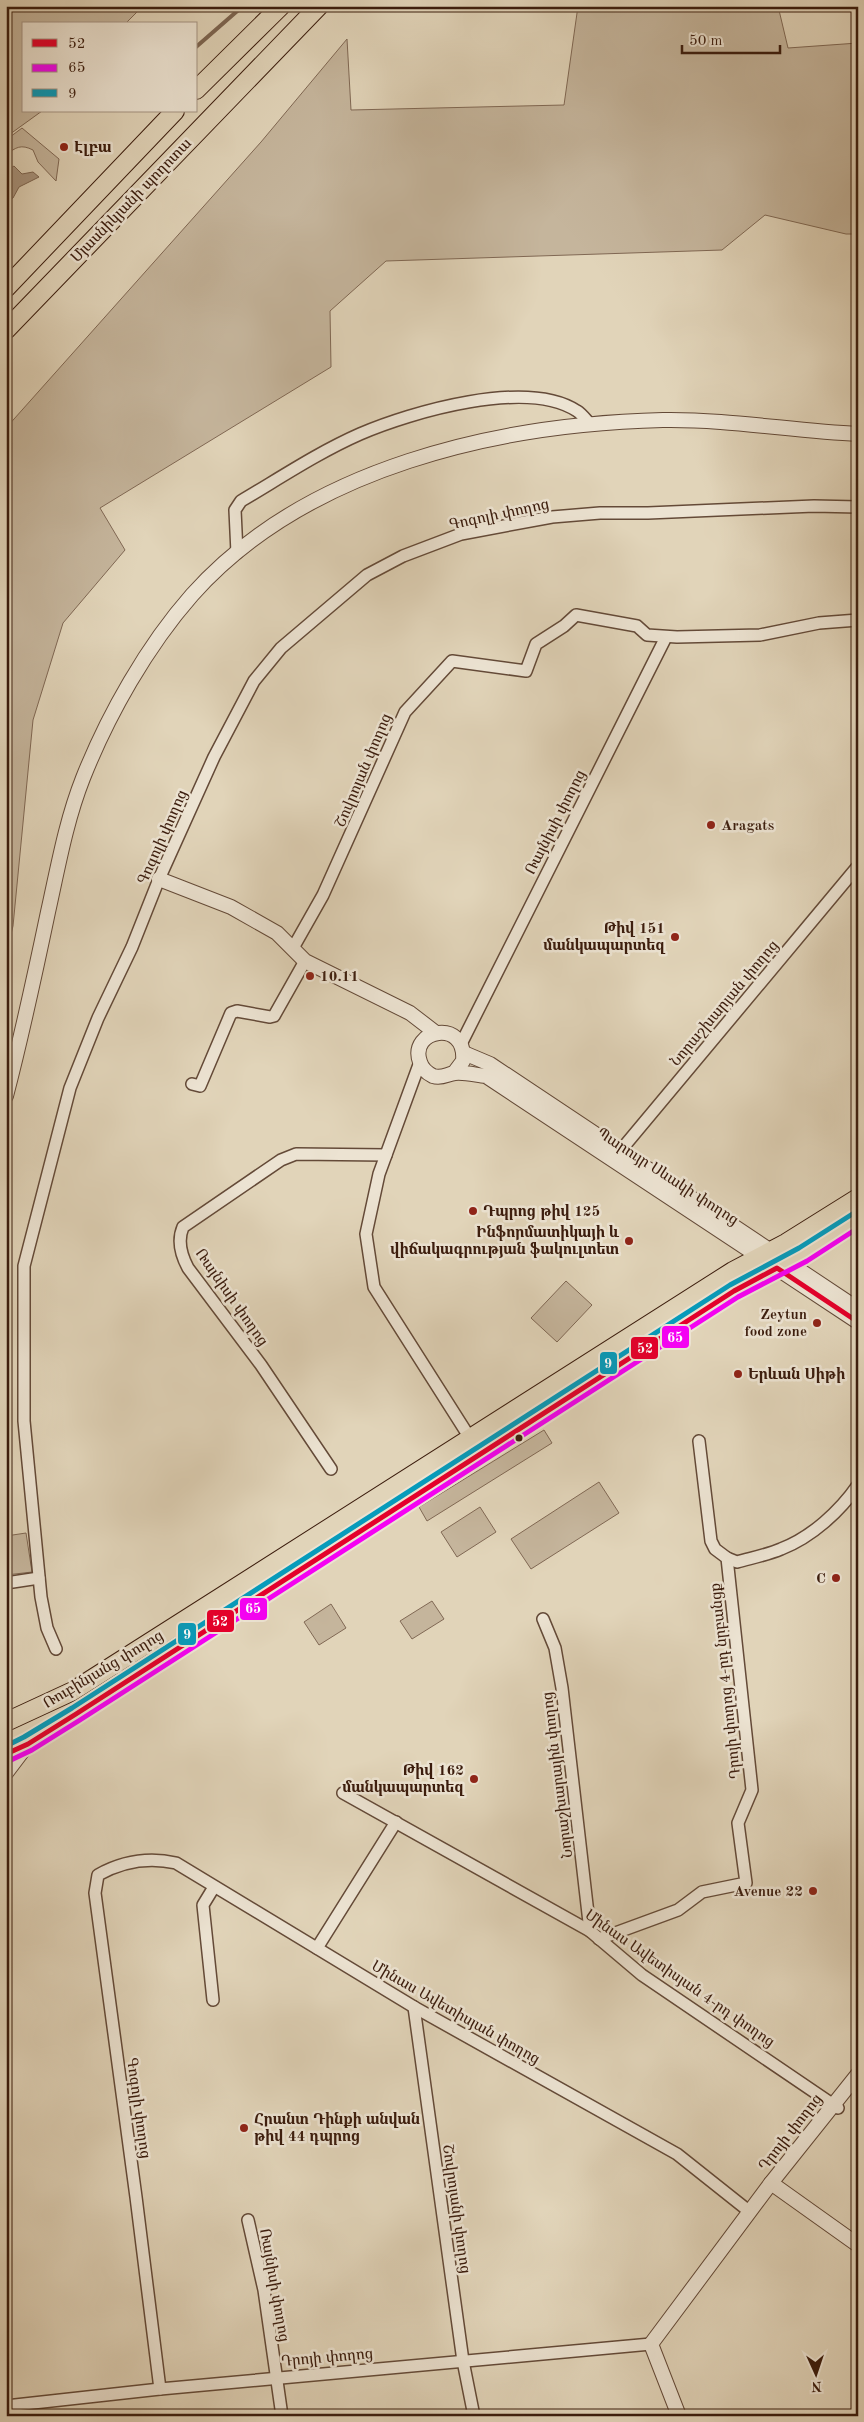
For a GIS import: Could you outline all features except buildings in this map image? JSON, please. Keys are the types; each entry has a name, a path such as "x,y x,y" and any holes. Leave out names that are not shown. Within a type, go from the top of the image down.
{"main road":[{"path":"198,88 281,6"},
{"name":"Մյասնիկյանի պողոտա","path":"6,330 319,6"},
{"name":"Մյասնիկյանի պողոտա","path":"6,288 174,112"},
{"name":"Ռուբինյանց փողոց","path":"6,1722 73,1691 733,1271 858,1198"},
{"name":"Ռուբինյանց փողոց","path":"6,1754 28,1744 734,1291 782,1265 858,1219"}],"street":[{"path":"237,553 235,510 241,501 359,434 413,414 481,400 526,398 556,402 577,411 590,424"},
{"path":"6,1096 67,828 83,778 110,720 168,626 194,593 237,553 316,500 370,475 468,444 590,424 665,420 700,421 858,434"},
{"name":"Գոգոլի փողոց","path":"56,1649 47,1628 39,1578 24,1421 24,1266 70,1088 98,1018 132,947 159,879 214,757 254,681 281,648 368,575 402,556 460,534 552,518 600,513 648,513 814,506 858,508"},
{"name":"Շովրոյան փողոց","path":"293,948 323,895 405,712 452,661 526,671 536,644 564,626 576,615 637,626 647,635 666,637 760,635 819,623 858,620"},
{"name":"Ռայնիսի փողոց","path":"459,1044 666,637"},
{"name":"Նորաշխարյան փողոց","path":"616,1155 858,866"},
{"path":"159,879 230,907 277,934 305,961 417,1018 436,1033 423,1041"},
{"path":"192,1084 200,1086 231,1013 237,1011 274,1016 305,961"},
{"path":"417,1018 423,1041 419,1051 420,1062 379,1174 366,1234 374,1287 470,1438"},
{"name":"Պարույր Սևակի փողոց","path":"436,1033 459,1044 490,1064 616,1155 765,1254 858,1309"},
{"path":"454,1073 460,1068 459,1044"},
{"path":"409,1094 431,1075 420,1062"},
{"name":"Պարույր Սևակի փողոց","path":"431,1075 439,1077 454,1073 486,1076 616,1155"},
{"name":"Ռայնիսի փողոց","path":"331,1469 256,1356 188,1268 183,1259 178,1237 183,1227 281,1160 296,1154 386,1155"},
{"name":"Պարույր Սևակի փողոց","path":"782,1265 858,1322"},
{"path":"700,1441 711,1541 715,1549 727,1558 737,1562 782,1549 819,1526 847,1500 858,1485"},
{"name":"Դրոյի փողոց 4-րդ նրբանցք","path":"600,1939 678,1910 702,1892 746,1883 738,1823 752,1790 727,1558"},
{"path":"6,1583 39,1578"},
{"name":"Նորաշխարային փողոց","path":"543,1619 555,1648 562,1688 590,1931"},
{"path":"6,1773 28,1744"},
{"name":"Մինաս Ավետիսյան 4-րդ փողոց","path":"343,1793 590,1931 642,1975 835,2106"},
{"path":"317,1948 396,1822"},
{"name":"Գոգոլի փողոց","path":"139,1860 111,1868 98,1875 94,1893 160,2389"},
{"name":"Մինաս Ավետիսյան փողոց","path":"139,1860 161,1860 176,1864 414,2007 677,2154 750,2212"},
{"path":"213,2000 203,1905 214,1887"},
{"name":"Շովրոյանի փողոց","path":"414,2007 463,2361 474,2416"},
{"name":"Դրոյի փողոց","path":"6,2406 160,2389 651,2344 750,2212 835,2106 858,2074"},
{"name":"Դրոյի փողոց","path":"835,2106 858,2084"},
{"path":"773,2185 858,2244"},
{"name":"Ռայնիսի փողոց","path":"248,2220 264,2290 282,2416"},
{"path":"651,2344 679,2416"}],"shaded area":[{"path":"6,6 143,6 127,22 22,22 22,112 41,112 6,137"},
{"path":"578,6 778,6 788,48 858,43 858,234 846,234 765,215 722,250 386,261 330,311 331,367 100,508 125,550 63,623 33,720 13,926 6,954 6,428 261,142 347,39 351,110 564,105"},
{"path":"22,128 59,159 56,181 38,162 33,150 19,147 6,155 6,140"},
{"path":"14,166 22,174 33,172 39,177 19,187 13,198 6,202 6,171"},
{"path":"566,1281 592,1305 557,1342 531,1318"},
{"path":"544,1430 552,1443 427,1521 419,1507"},
{"path":"599,1482 619,1513 531,1569 511,1539"},
{"path":"480,1507 496,1532 457,1557 441,1532"},
{"path":"26,1533 32,1572 6,1575 6,1536"},
{"path":"432,1601 444,1619 412,1639 400,1621"},
{"path":"331,1604 346,1628 319,1645 304,1622"}],"waterway":[{"path":"198,45 243,6"}],"transit line":[{"name":"9","path":"6,1746 72,1708 730,1285 799,1248 854,1213"},
{"name":"65","path":"9,1761 32,1750 80,1720 738,1297 807,1261 858,1228"},
{"name":"52","path":"6,1754 28,1744 76,1714 734,1291 777,1268 858,1322"}],"place":[{"name":"Էլբա","path":"64,147"},
{"name":"Aragats","path":"711,825"},
{"name":"Թիվ 151 մանկապարտեզ","path":"675,937"},
{"name":"10.11","path":"310,976"},
{"name":"Դպրոց թիվ 125","path":"473,1211"},
{"name":"Ինֆորմատիկայի և վիճակագրության ֆակուլտետ","path":"629,1241"},
{"name":"Zeytun food zone","path":"817,1323"},
{"name":"Երևան Սիթի","path":"738,1374"},
{"name":"C","path":"836,1578"},
{"name":"Թիվ 162 մանկապարտեզ","path":"474,1779"},
{"name":"Avenue 22","path":"813,1891"},
{"name":"Հրանտ Դինքի անվան թիվ 44 դպրոց","path":"244,2128"}]}
